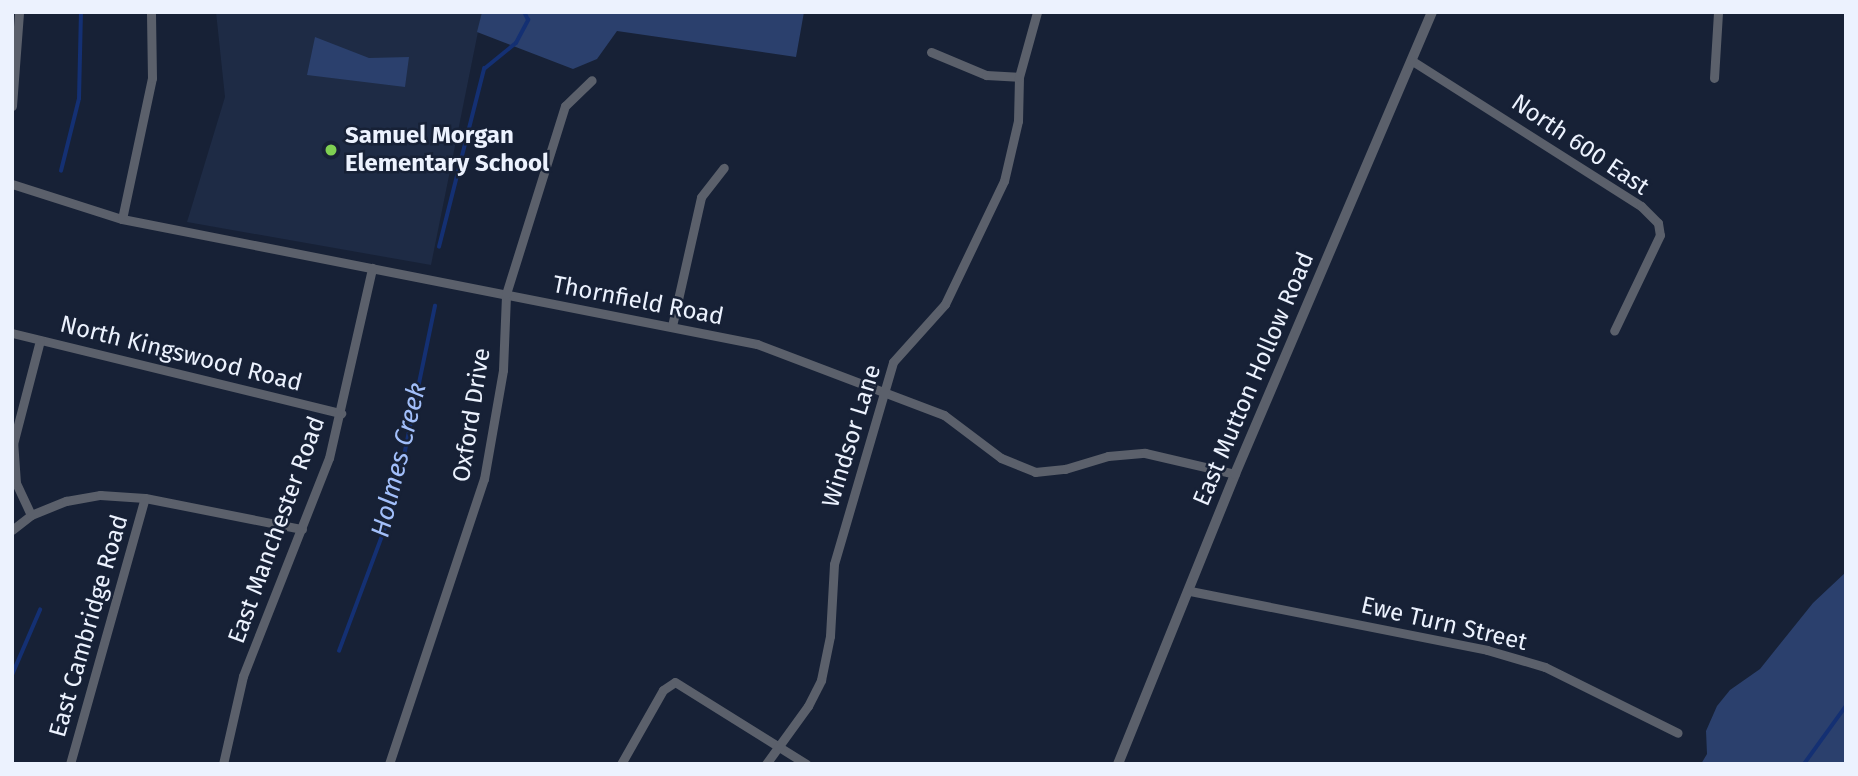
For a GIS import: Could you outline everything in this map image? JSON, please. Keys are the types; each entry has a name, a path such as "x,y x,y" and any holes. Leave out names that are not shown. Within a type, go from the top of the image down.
{"street":[{"path":"12,106 19,12"},
{"path":"122,219 152,78 151,12"},
{"name":"Windsor Lane","path":"765,764 821,680 830,636 834,564 881,391 893,362 945,304 1004,181 1018,121 1018,77 1037,12"},
{"name":"East Mutton Hollow Road","path":"1118,764 1235,474 1414,62 1432,12"},
{"path":"1714,78 1718,12"},
{"path":"931,52 986,75 1018,77"},
{"name":"North 600 East","path":"1414,62 1641,206 1658,223 1660,235 1614,331"},
{"name":"Oxford Drive","path":"389,764 485,479 503,370 506,294 565,106 592,80"},
{"path":"672,326 701,197 724,168"},
{"name":"Thornfield Road","path":"12,184 122,219 757,344 944,415 1001,458 1035,472 1065,469 1108,456 1145,453 1235,474"},
{"name":"East Manchester Road","path":"223,764 243,676 302,529 341,413 372,268"},
{"name":"North Kingswood Road","path":"12,333 341,413"},
{"path":"31,515 16,483 13,444 40,340"},
{"path":"12,530 31,515 66,501 100,495 145,498 302,529"},
{"name":"East Cambridge Road","path":"70,764 145,498"},
{"name":"Ewe Turn Street","path":"1189,591 1490,650 1545,667 1678,733"},
{"path":"621,764 663,690 675,682 806,764"}],"shaded area":[{"name":"Samuel Morgan Elementary School","path":"216,12 482,12 431,265 187,222 225,97"},
{"path":"482,12 804,12 796,57 617,31 597,59 573,69 477,32"},
{"path":"315,37 369,58 409,57 405,87 307,75"},
{"path":"1846,572 1846,764 1701,764 1707,754 1706,731 1717,706 1730,690 1760,669 1813,603"}],"waterway":[{"path":"61,171 79,99 81,12"},
{"name":"Holmes Creek","path":"439,247 484,69 516,43 528,20 524,12"},
{"name":"Holmes Creek","path":"339,651 394,504 435,306"},
{"path":"12,675 40,610"},
{"path":"1804,764 1846,706"}],"place":[{"name":"Samuel Morgan Elementary School","path":"331,150"}]}
